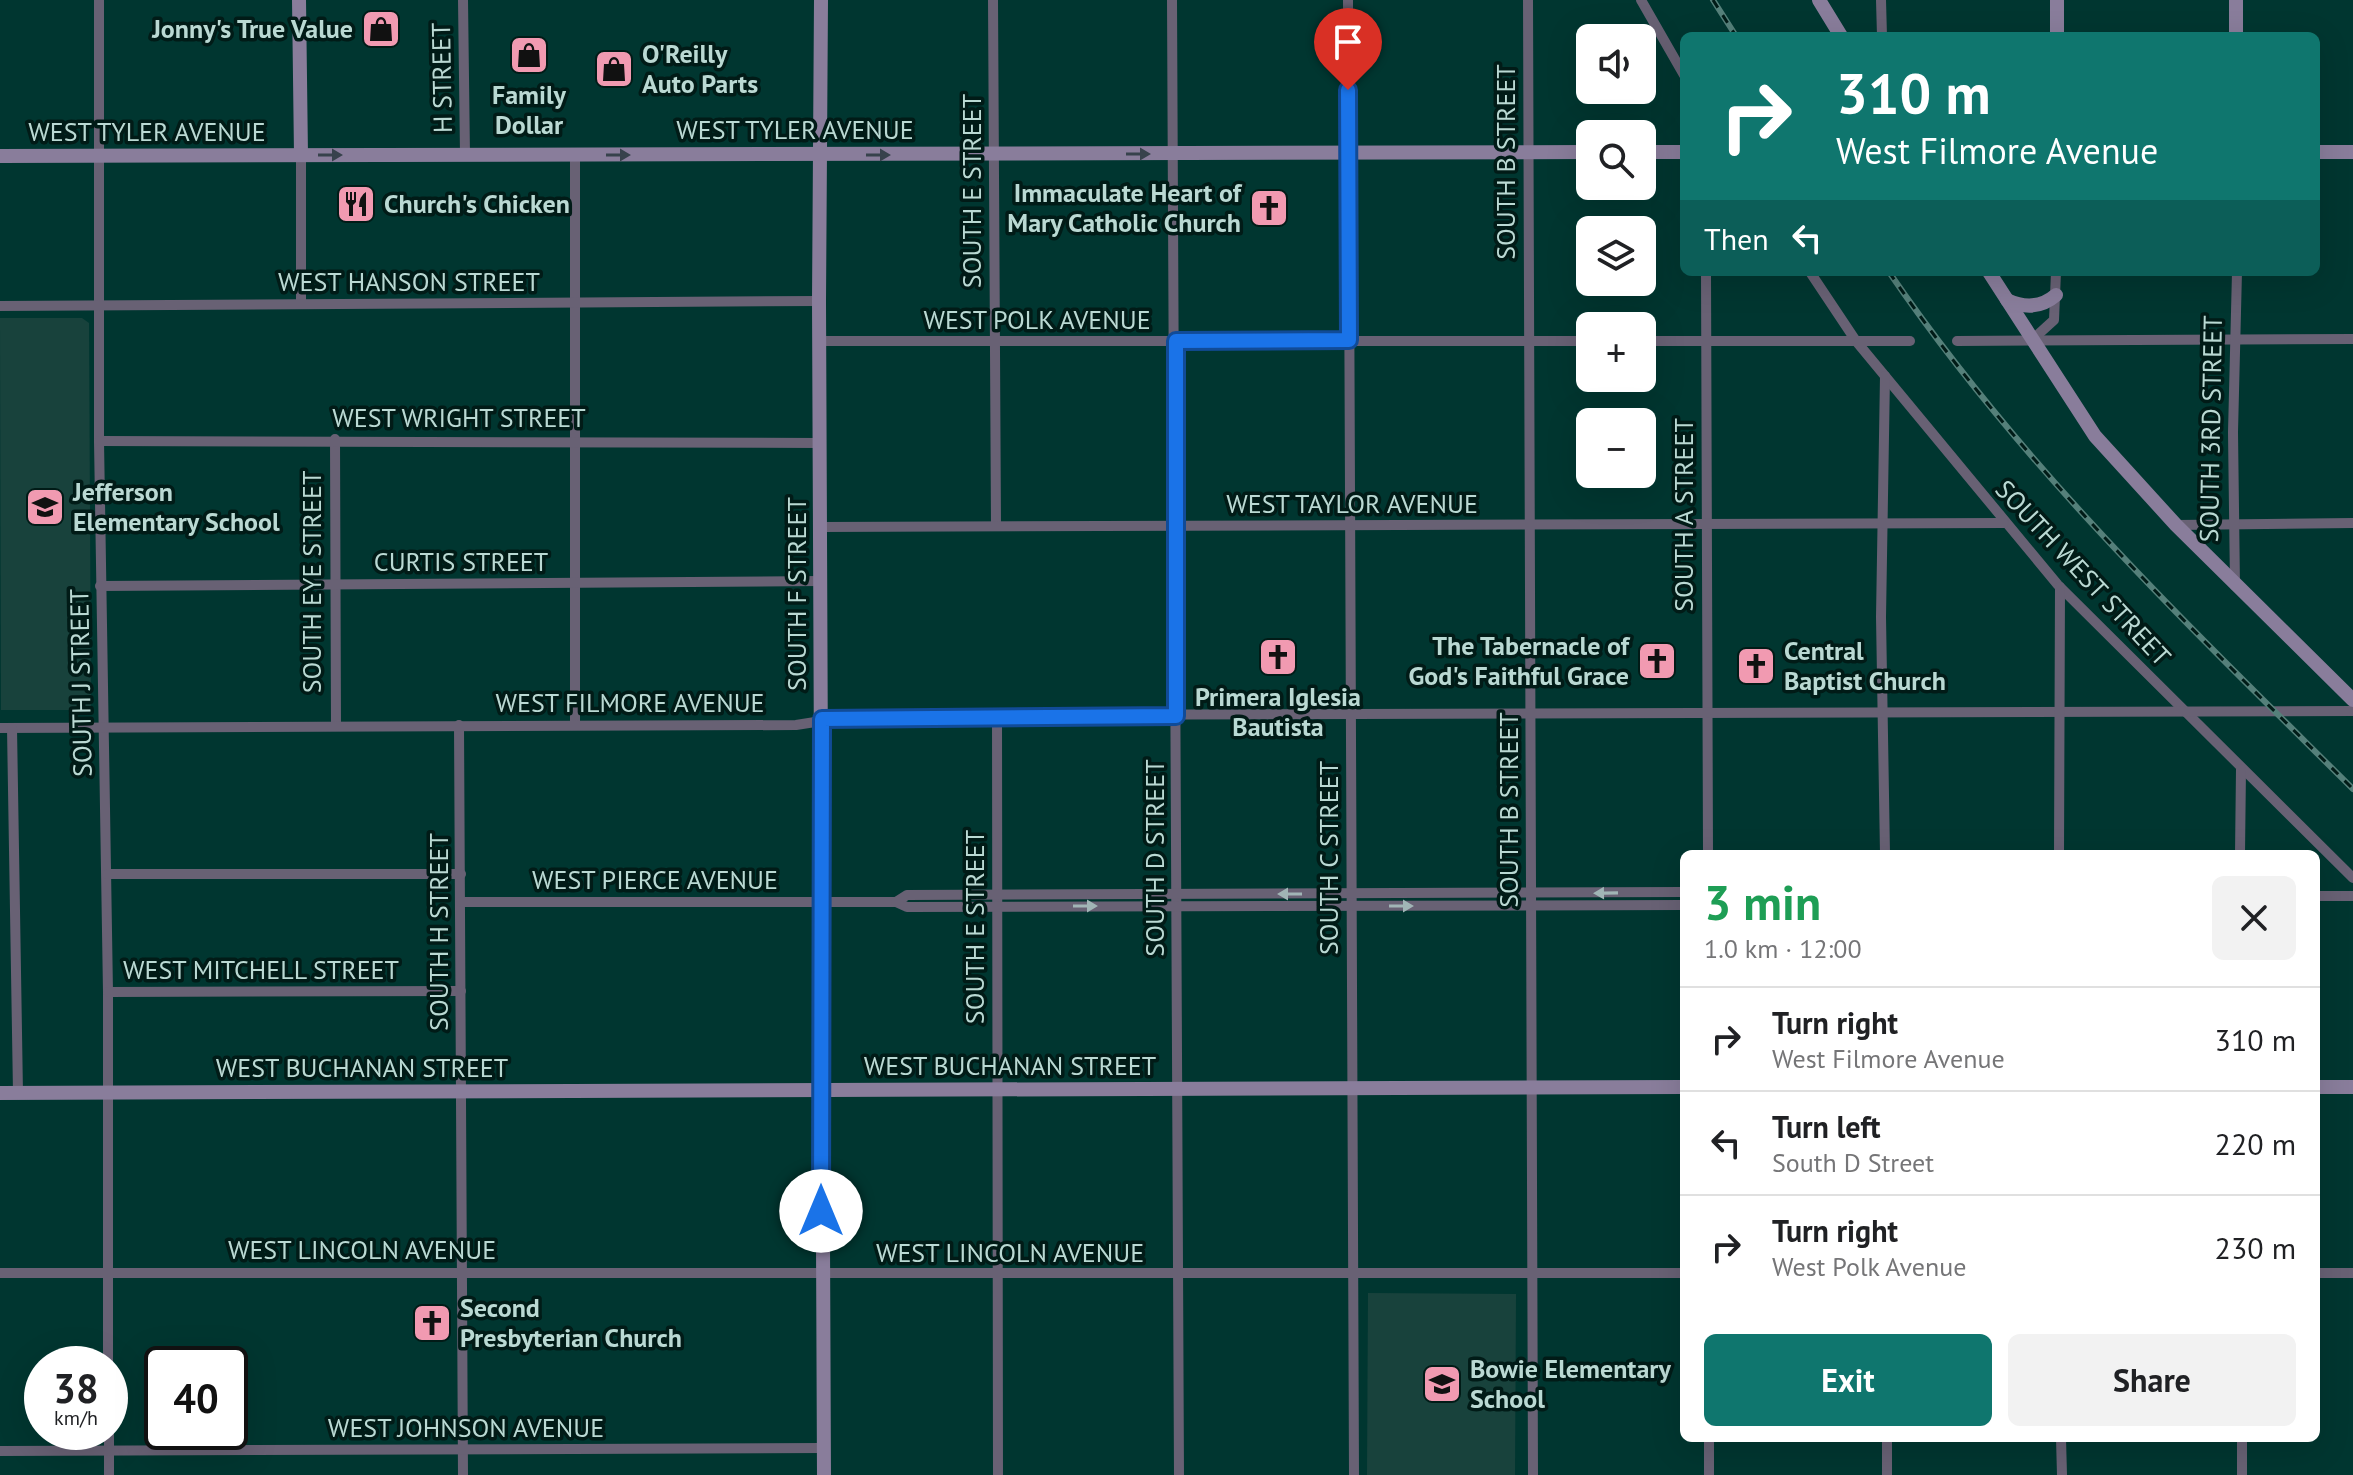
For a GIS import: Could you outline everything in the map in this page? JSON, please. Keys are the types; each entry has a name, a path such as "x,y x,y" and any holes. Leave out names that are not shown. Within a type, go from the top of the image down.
{"street":[{"name":"SOUTH J STREET","path":"99,0 99,441 107,874 108,1346"},
{"path":"299,0 301,304"},
{"name":"H STREET","path":"463,0 465,155"},
{"name":"SOUTH F STREET","path":"821,0 820,1089 824,1475"},
{"name":"SOUTH E STREET","path":"993,0 996,526"},
{"name":"SOUTH D STREET","path":"1172,0 1179,1475"},
{"name":"SOUTH C STREET","path":"1348,0 1354,1475"},
{"name":"SOUTH B STREET","path":"1528,0 1533,1475"},
{"path":"1641,0 1680,68"},
{"path":"1819,0 1839,32"},
{"path":"1881,0 1882,32"},
{"path":"2057,0 2057,32"},
{"path":"2236,0 2236,32"},
{"name":"WEST TYLER AVENUE","path":"0,156 1576,152"},
{"path":"1656,152 1680,152"},
{"path":"2320,152 2353,152"},
{"path":"575,155 575,724"},
{"name":"SOUTH A STREET","path":"1706,276 1708,850"},
{"name":"SOUTH WEST STREET","path":"1813,276 1856,341 2060,587 2182,712 2353,878"},
{"path":"1992,276 2095,436 2235,586 2353,700"},
{"path":"2033,339 2054,320 2056,276"},
{"name":"SOUTH 3RD STREET","path":"2235,586 2237,276"},
{"path":"2007,300 2020,306 2033,306 2056,295"},
{"name":"WEST HANSON STREET","path":"0,306 819,301"},
{"path":"1957,341 2353,339"},
{"name":"WEST POLK AVENUE","path":"819,341 1576,341"},
{"path":"1656,341 1910,341"},
{"path":"1885,376 1882,525 1885,850"},
{"name":"SOUTH EYE STREET","path":"335,439 336,725"},
{"name":"WEST WRIGHT STREET","path":"99,441 575,439 820,443"},
{"name":"WEST TAYLOR AVENUE","path":"821,527 2004,523"},
{"path":"2176,525 2353,523"},
{"name":"CURTIS STREET","path":"100,586 821,581"},
{"path":"2059,850 2060,587"},
{"name":"WEST FILMORE AVENUE","path":"6,728 796,725 822,719 997,715 2353,711"},
{"name":"SOUTH E STREET","path":"997,715 998,1475"},
{"name":"SOUTH H STREET","path":"459,725 463,1475"},
{"path":"6,728 18,1093"},
{"path":"2240,850 2241,769"},
{"path":"107,874 461,874"},
{"name":"WEST PIERCE AVENUE","path":"1532,900 1680,892"},
{"path":"2320,896 2353,896"},
{"name":"WEST PIERCE AVENUE","path":"461,902 896,902 907,907 998,902 1532,900 1680,905"},
{"name":"WEST MITCHELL STREET","path":"108,992 461,991"},
{"name":"WEST BUCHANAN STREET","path":"0,1093 1680,1087"},
{"path":"2320,1087 2353,1087"},
{"name":"WEST LINCOLN AVENUE","path":"0,1273 821,1271 839,1275 998,1276 1680,1273"},
{"path":"2320,1273 2353,1273"},
{"path":"1709,1442 1709,1475"},
{"path":"1887,1442 1887,1475"},
{"path":"2061,1442 2062,1475"},
{"path":"2242,1442 2242,1475"},
{"name":"WEST JOHNSON AVENUE","path":"0,1451 824,1448"},
{"path":"109,1451 109,1475"}],"shaded area":[{"name":"Jefferson Elementary School","path":"0,318 82,318 89,323 91,707 88,710 1,710"},
{"name":"Bowie Elementary School","path":"1368,1293 1516,1294 1515,1475 1367,1475"}],"railway":[{"path":"1713,0 1733,32"},
{"path":"1892,276 1941,344 2051,478 2168,604 2353,789"}],"place":[{"name":"Jonny's True Value","path":"381,29"},
{"name":"Family Dollar","path":"529,55"},
{"name":"O'Reilly Auto Parts","path":"614,69"},
{"name":"Church's Chicken","path":"356,204"},
{"name":"Immaculate Heart of Mary Catholic Church","path":"1269,208"},
{"name":"Jefferson Elementary School","path":"45,507"},
{"name":"Primera Iglesia Bautista","path":"1278,657"},
{"name":"The Tabernacle of God's Faithful Grace","path":"1657,661"},
{"name":"Central Baptist Church","path":"1756,666"},
{"name":"Second Presbyterian Church","path":"432,1323"},
{"name":"Bowie Elementary School","path":"1442,1384"}],"route":[{"path":"821,1211 822,719 997,715 1176,716 1176,341 1349,340 1348,90"}]}
